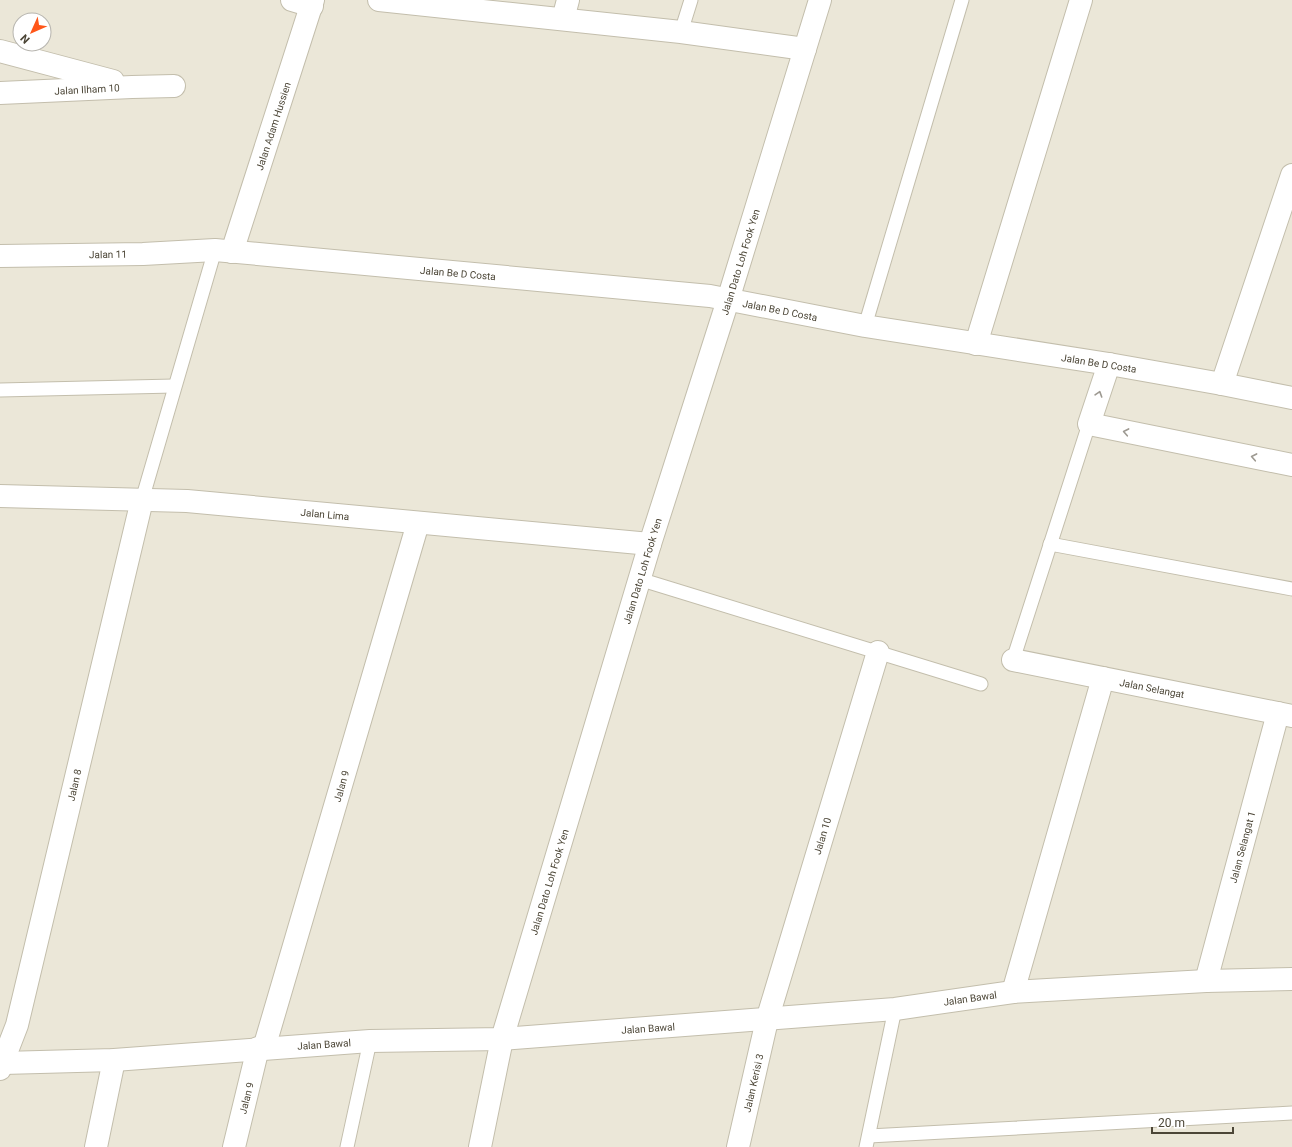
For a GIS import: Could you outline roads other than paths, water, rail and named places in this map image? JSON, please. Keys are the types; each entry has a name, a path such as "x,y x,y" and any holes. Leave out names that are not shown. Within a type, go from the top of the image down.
{"street":[{"path":"379,0 565,9 681,32 805,49"},
{"name":"Jalan Dato Loh Fook Yen","path":"480,1147 502,1039 639,579 728,300 820,0"},
{"path":"976,344 1081,0"},
{"name":"Jalan Adam Hussien","path":"224,251 306,2"},
{"path":"0,51 132,87"},
{"name":"Jalan Ilham 10","path":"0,93 174,86"},
{"path":"1222,384 1292,175"},
{"name":"Jalan Be D Costa","path":"224,251 710,296 865,326 1109,364 1292,398"},
{"name":"Jalan 11","path":"0,256 224,251"},
{"path":"1109,364 1089,424 1292,465"},
{"name":"Jalan Lima","path":"0,496 187,501 650,544"},
{"name":"Jalan 8","path":"1,1066 17,1025 142,500"},
{"name":"Jalan 9","path":"234,1147 261,1048 418,523"},
{"name":"Jalan 10","path":"767,1020 878,652"},
{"name":"Jalan Selangat","path":"1012,660 1285,714"},
{"path":"1013,992 1103,678"},
{"name":"Jalan Selangat 1","path":"1206,981 1285,714"},
{"name":"Jalan Bawal","path":"1,1066 114,1060 370,1041 502,1039 767,1020 895,1009 1013,992 1206,981 1292,979"},
{"name":"Jalan Kerisi 3","path":"738,1147 767,1020"},
{"path":"96,1147 114,1060"}],"lane":[{"path":"681,32 691,0"},
{"path":"865,326 962,0"},
{"path":"142,500 174,386 224,251"},
{"path":"0,390 174,386"},
{"path":"1012,660 1089,424"},
{"path":"1050,544 1292,589"},
{"path":"639,579 981,684"},
{"path":"895,1009 868,1142 1292,1113"},
{"path":"347,1147 370,1041"}]}
